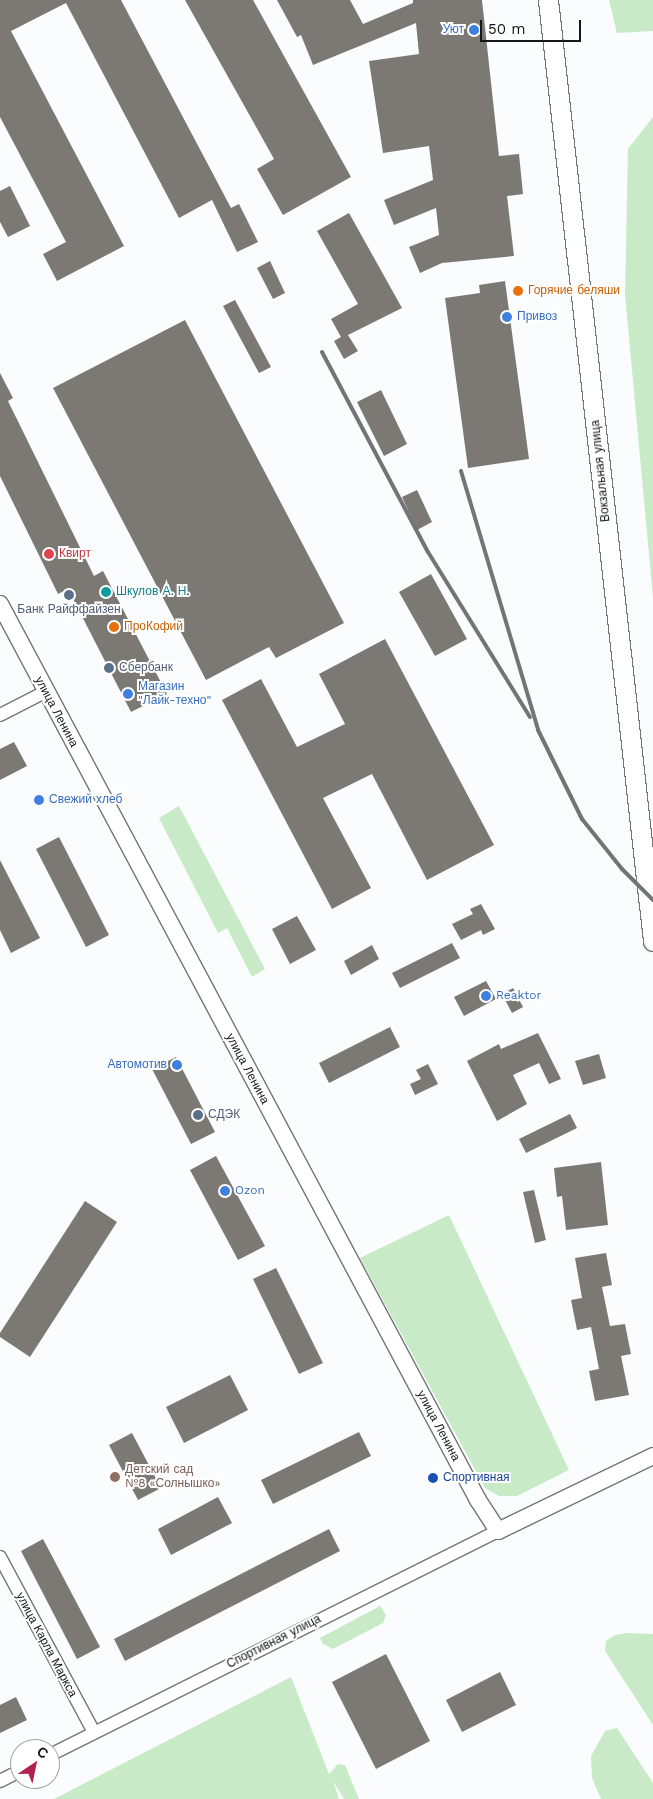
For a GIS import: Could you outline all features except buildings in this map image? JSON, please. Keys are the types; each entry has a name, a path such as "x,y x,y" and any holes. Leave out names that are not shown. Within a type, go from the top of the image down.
{"highway":[{"name":"Вокзальная улица","path":"548,0 653,941"}],"main road":[{"name":"улица Ленина","path":"0,604 45,692 478,1500 498,1531"},
{"path":"498,1531 653,1456"}],"street":[{"path":"0,715 45,692"},
{"name":"Спортивная улица","path":"60,1750 498,1531"},
{"name":"улица Карла Маркса","path":"0,1557 94,1732"}],"green space":[{"path":"609,0 653,0 653,31 617,33"},
{"path":"653,117 653,598 625,294 628,149"},
{"path":"179,806 265,969 252,977 227,928 218,933 159,818"},
{"path":"449,1215 569,1470 517,1496 499,1496 485,1488 360,1258"},
{"path":"380,1606 386,1615 383,1623 333,1649 323,1644 320,1638"},
{"path":"628,1633 653,1634 653,1725 605,1651 606,1641 615,1635"},
{"path":"291,1677 329,1774 338,1764 345,1765 359,1799 344,1799 333,1781 339,1799 54,1799"},
{"path":"617,1728 653,1783 653,1799 601,1799 592,1778 591,1756 605,1731"}],"railway":[{"path":"322,352 428,552 530,717"},
{"path":"461,471 538,730 582,819 622,869 653,900"}],"place":[{"name":"Уют","path":"474,30"},
{"name":"Горячие беляши","path":"518,291"},
{"name":"Привоз","path":"507,317"},
{"name":"Квирт","path":"49,554"},
{"name":"Шкулов А. Н.","path":"106,592"},
{"name":"Банк Райффайзен","path":"69,595"},
{"name":"ПроКофий","path":"114,627"},
{"name":"Сбербанк","path":"109,668"},
{"name":"Магазин \"Лайк-техно\"","path":"128,694"},
{"name":"Свежий хлеб","path":"39,800"},
{"name":"Reaktor","path":"486,996"},
{"name":"Автомотив","path":"177,1065"},
{"name":"СДЭК","path":"198,1115"},
{"name":"Ozon","path":"225,1191"},
{"name":"Детский сад №8 «Солнышко»","path":"115,1477"},
{"name":"Спортивная","path":"433,1478"}]}
